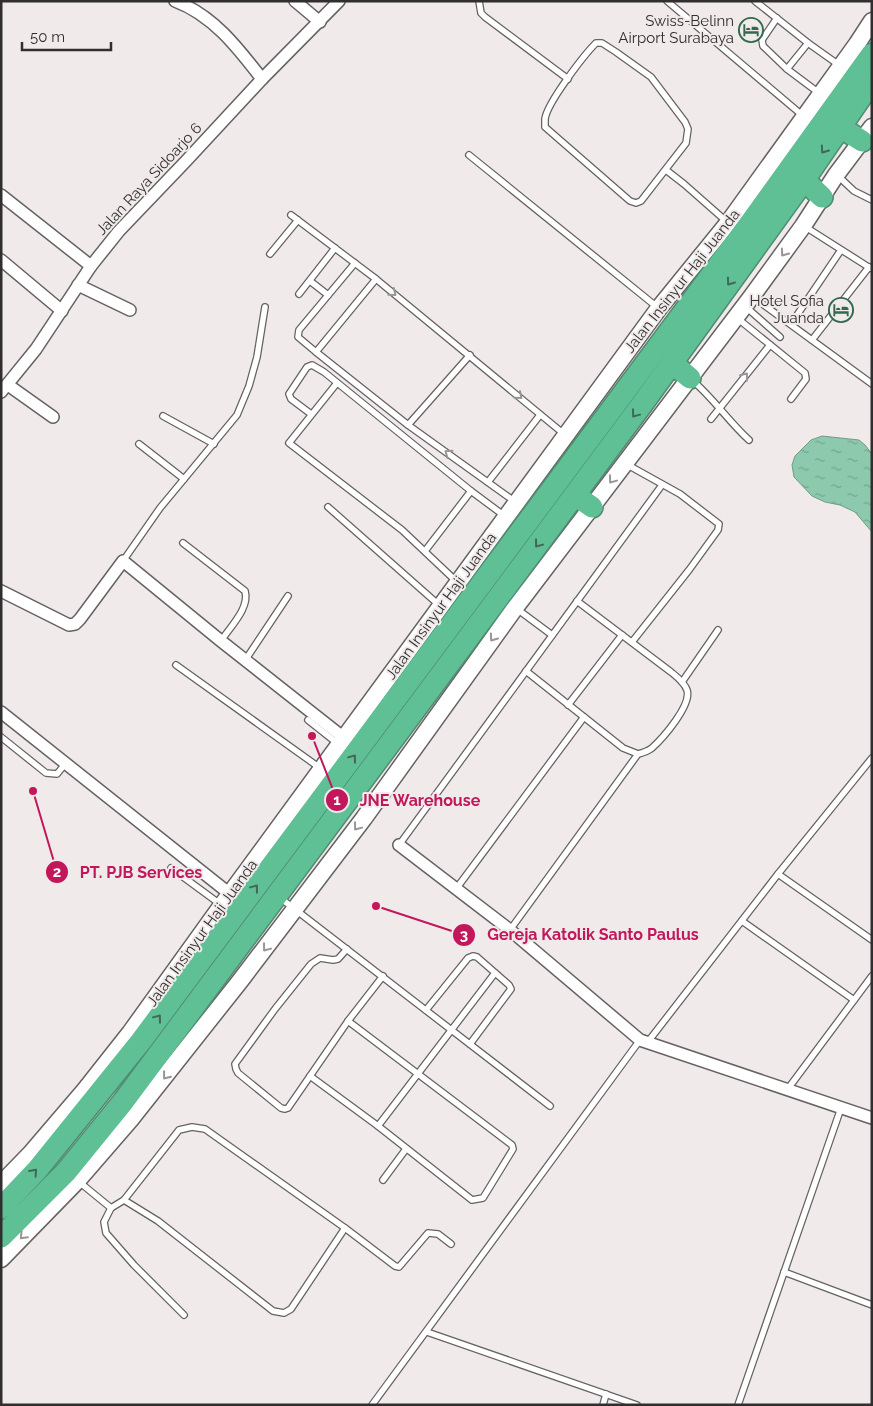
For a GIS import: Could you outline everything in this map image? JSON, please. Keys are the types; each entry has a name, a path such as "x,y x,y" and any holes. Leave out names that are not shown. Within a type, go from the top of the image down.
{"highway":[{"name":"Jalan Insinyur Haji Juanda","path":"1,1208 37,1170 135,1037 739,237 867,51"},
{"path":"1,1238 77,1180 123,1102 232,975 278,896 584,501 672,363 804,180 872,81"},
{"path":"840,127 867,138"},
{"path":"804,180 822,197"},
{"path":"672,363 696,383"}],"street":[{"path":"175,1 196,12 218,28 236,46 262,79"},
{"path":"295,1 320,22"},
{"name":"Jalan Raya Sidoarjo 6","path":"5,389 62,311 91,266 119,231 262,79 339,1"},
{"name":"Jalan Insinyur Haji Juanda","path":"1,1184 135,1037 226,899 659,308 728,223 840,66 867,51 872,21"},
{"path":"232,975 296,909 520,611 584,501 629,466 696,383 749,311 805,227 822,197 842,180 867,138"},
{"path":"1,195 91,266"},
{"path":"1,260 62,311"},
{"path":"78,285 130,310"},
{"path":"5,389 53,417"},
{"path":"1,592 69,625 75,624 123,560 221,641 246,659 342,741"},
{"path":"1,712 66,763 226,899"},
{"path":"399,845 510,930 643,1041 872,1118"},
{"path":"1,1259 77,1180"}],"lane":[{"path":"479,1 481,13 485,17 568,79"},
{"path":"667,1 804,117"},
{"path":"756,1 840,66"},
{"path":"777,18 762,40 763,46 787,69 820,94"},
{"path":"787,69 808,42"},
{"path":"602,43 650,77 686,122 688,129 686,143 641,201 636,203 630,201 546,127 545,119 548,108 568,79 590,49 596,44 602,43"},
{"path":"469,155 659,308"},
{"path":"666,170 728,223"},
{"path":"842,180 854,191 872,200"},
{"path":"291,215 376,279 566,435"},
{"path":"270,254 298,220"},
{"path":"805,227 870,268 812,340"},
{"path":"299,294 335,248"},
{"path":"791,324 841,250"},
{"path":"355,263 298,332 298,337 408,425 516,503"},
{"path":"316,352 376,279"},
{"path":"310,281 328,295"},
{"path":"123,560 160,508 234,421 246,398 257,357 265,307"},
{"path":"749,311 791,324 872,384"},
{"path":"749,311 780,337"},
{"path":"749,311 770,345 806,373 791,399"},
{"path":"711,420 770,345"},
{"path":"408,425 470,355"},
{"path":"311,414 291,399 289,394 310,365 315,366 337,383 506,517"},
{"path":"337,383 289,443 402,530 458,583"},
{"path":"696,383 734,426 750,440"},
{"path":"488,482 540,415"},
{"path":"163,416 214,444"},
{"path":"139,444 184,479"},
{"path":"629,466 680,494 719,524 718,530 689,570 632,642"},
{"path":"399,845 662,485"},
{"path":"425,551 471,491"},
{"path":"328,507 441,606"},
{"path":"183,543 245,591 247,598 245,605 221,641"},
{"path":"246,659 288,596"},
{"path":"510,930 638,754 650,750 655,745 686,704 687,691 682,682 577,601"},
{"path":"520,611 552,635"},
{"path":"682,682 718,630"},
{"path":"568,705 622,635"},
{"path":"176,665 321,769"},
{"path":"526,671 623,748 638,754"},
{"path":"456,889 584,717"},
{"path":"308,720 342,741"},
{"path":"1,738 47,773 57,774 66,763"},
{"path":"372,1405 643,1041 872,758"},
{"path":"171,868 226,899"},
{"path":"778,874 872,940"},
{"path":"278,896 550,1106"},
{"path":"742,921 854,1000"},
{"path":"347,949 338,959 320,958 311,964 235,1064 238,1073 285,1109 288,1108 348,1021 383,976"},
{"path":"426,1010 468,958 477,957 509,984 512,989 470,1044"},
{"path":"378,1126 495,972"},
{"path":"787,1090 872,976"},
{"path":"310,1076 378,1126 472,1200 483,1198 513,1148 512,1145 348,1021"},
{"path":"738,1405 840,1108"},
{"path":"184,1315 134,1265 106,1233 104,1222 111,1208 124,1200 179,1130 192,1127 205,1129 345,1228 395,1266 399,1266 428,1233 438,1234 451,1244"},
{"path":"383,1180 406,1149"},
{"path":"77,1180 111,1208"},
{"path":"124,1200 158,1222 273,1311 284,1313 291,1309 345,1228"},
{"path":"784,1272 872,1305"},
{"path":"426,1332 637,1405"},
{"path":"603,1405 606,1394"}],"water":[{"path":"822,436 859,440 872,454 872,532 855,512 812,496 794,477 792,465 795,456 811,440"}],"place":[{"name":"Swiss-Belinn Airport Surabaya","path":"751,30"},
{"name":"Hotel Sofia Juanda","path":"841,310"},
{"name":"JNE Warehouse","path":"312,736"},
{"name":"PT. PJB Services","path":"33,791"},
{"name":"Gereja Katolik Santo Paulus","path":"376,906"}]}
